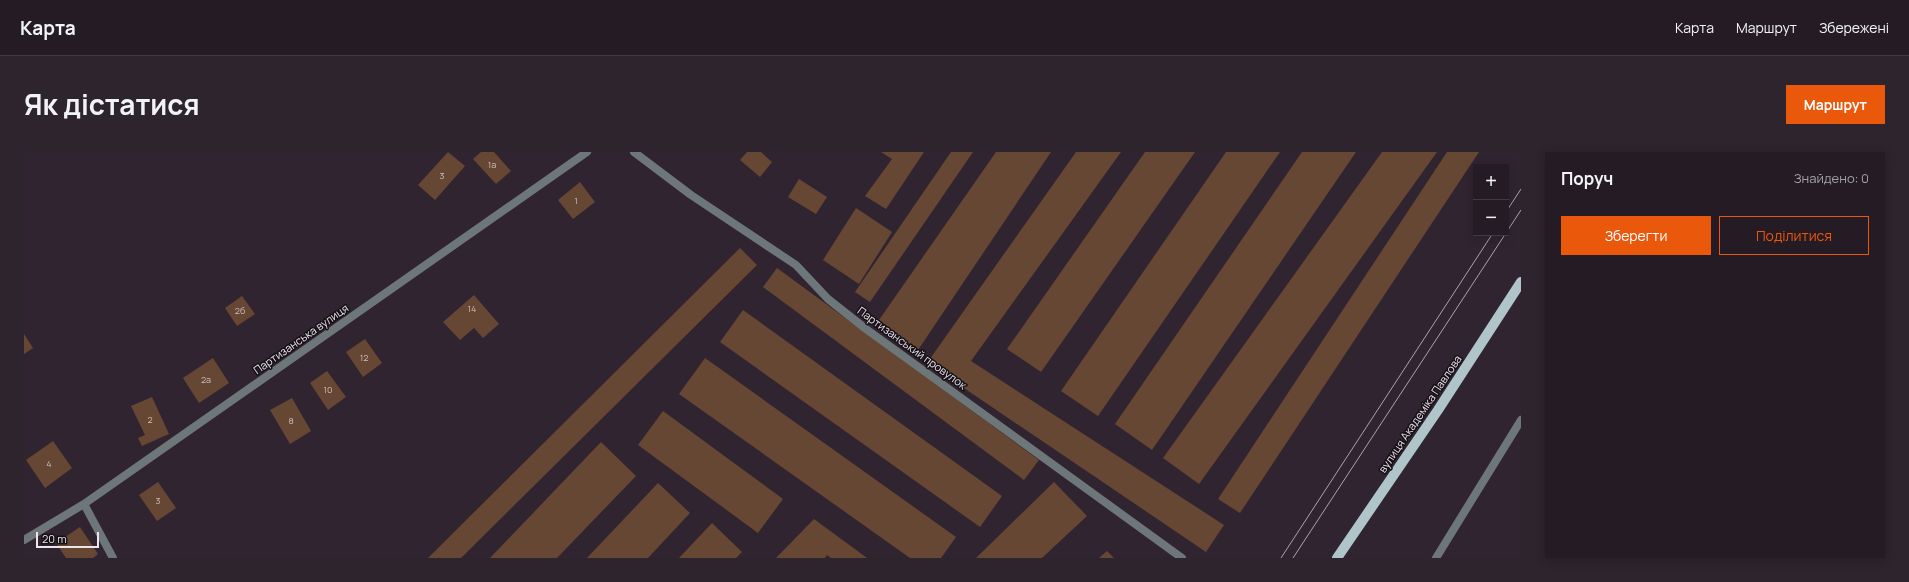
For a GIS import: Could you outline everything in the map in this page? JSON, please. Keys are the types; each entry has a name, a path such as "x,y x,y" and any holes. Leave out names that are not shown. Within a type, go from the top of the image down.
{"main road":[{"name":"вулиця Академіка Павлова","path":"1336,558 1438,410 1521,282"}],"street":[{"name":"Партизанська вулиця","path":"24,540 84,504 587,152"},
{"name":"Партизанський провулок","path":"634,152 691,195 790,260 828,299 866,330 1182,558"},
{"path":"1436,558 1521,420"},
{"path":"84,504 113,558"}],"building":[{"path":"448,152 465,166 435,200 418,185"},
{"path":"481,152 494,152 511,171 496,184 473,159"},
{"path":"747,152 761,152 772,162 760,177 740,160"},
{"path":"881,152 924,152 886,209 865,196 892,159"},
{"path":"951,152 973,152 870,302 855,292"},
{"path":"996,152 1051,152 918,350 879,320"},
{"path":"1076,152 1121,152 971,361 1224,525 1206,552 927,363"},
{"path":"1145,152 1195,152 1041,372 1007,349"},
{"path":"1226,152 1280,152 1098,416 1061,391"},
{"path":"1302,152 1356,152 1152,450 1115,424"},
{"path":"1382,152 1437,152 1199,484 1163,458"},
{"path":"1447,152 1479,152 1240,513 1218,499"},
{"path":"799,179 827,197 816,214 788,197"},
{"path":"580,182 595,202 573,219 558,200"},
{"path":"856,208 892,232 859,284 823,260"},
{"path":"740,248 757,265 461,558 428,558"},
{"path":"777,268 1039,460 1024,480 763,287"},
{"path":"474,295 499,324 483,338 474,328 460,340 443,322"},
{"path":"242,296 255,314 237,326 225,308"},
{"path":"743,310 1002,496 980,527 720,342"},
{"path":"24,334 33,348 24,354"},
{"path":"365,339 382,363 363,377 346,352"},
{"path":"213,358 229,383 199,403 183,378"},
{"path":"705,358 956,537 941,558 910,558 679,394"},
{"path":"327,371 346,397 328,410 310,383"},
{"path":"152,397 169,434 142,446 138,438 145,435 131,406"},
{"path":"292,398 311,431 290,444 270,410"},
{"path":"663,411 783,499 758,533 638,445"},
{"path":"53,441 72,468 45,488 26,460"},
{"path":"601,442 636,476 557,558 490,558"},
{"path":"158,482 176,508 157,521 139,495"},
{"path":"1054,482 1087,516 1042,558 976,558"},
{"path":"658,483 690,513 648,558 587,558"},
{"path":"814,519 867,558 831,558 827,555 825,558 776,558"},
{"path":"712,523 742,552 736,558 679,558"},
{"path":"80,527 98,554 93,558 66,558 56,543"},
{"path":"1107,551 1114,558 1099,558"}],"tram line":[{"path":"1509,207 1521,189"},
{"path":"1509,228 1521,210"},
{"path":"1281,558 1491,236"},
{"path":"1293,558 1504,236"}]}
